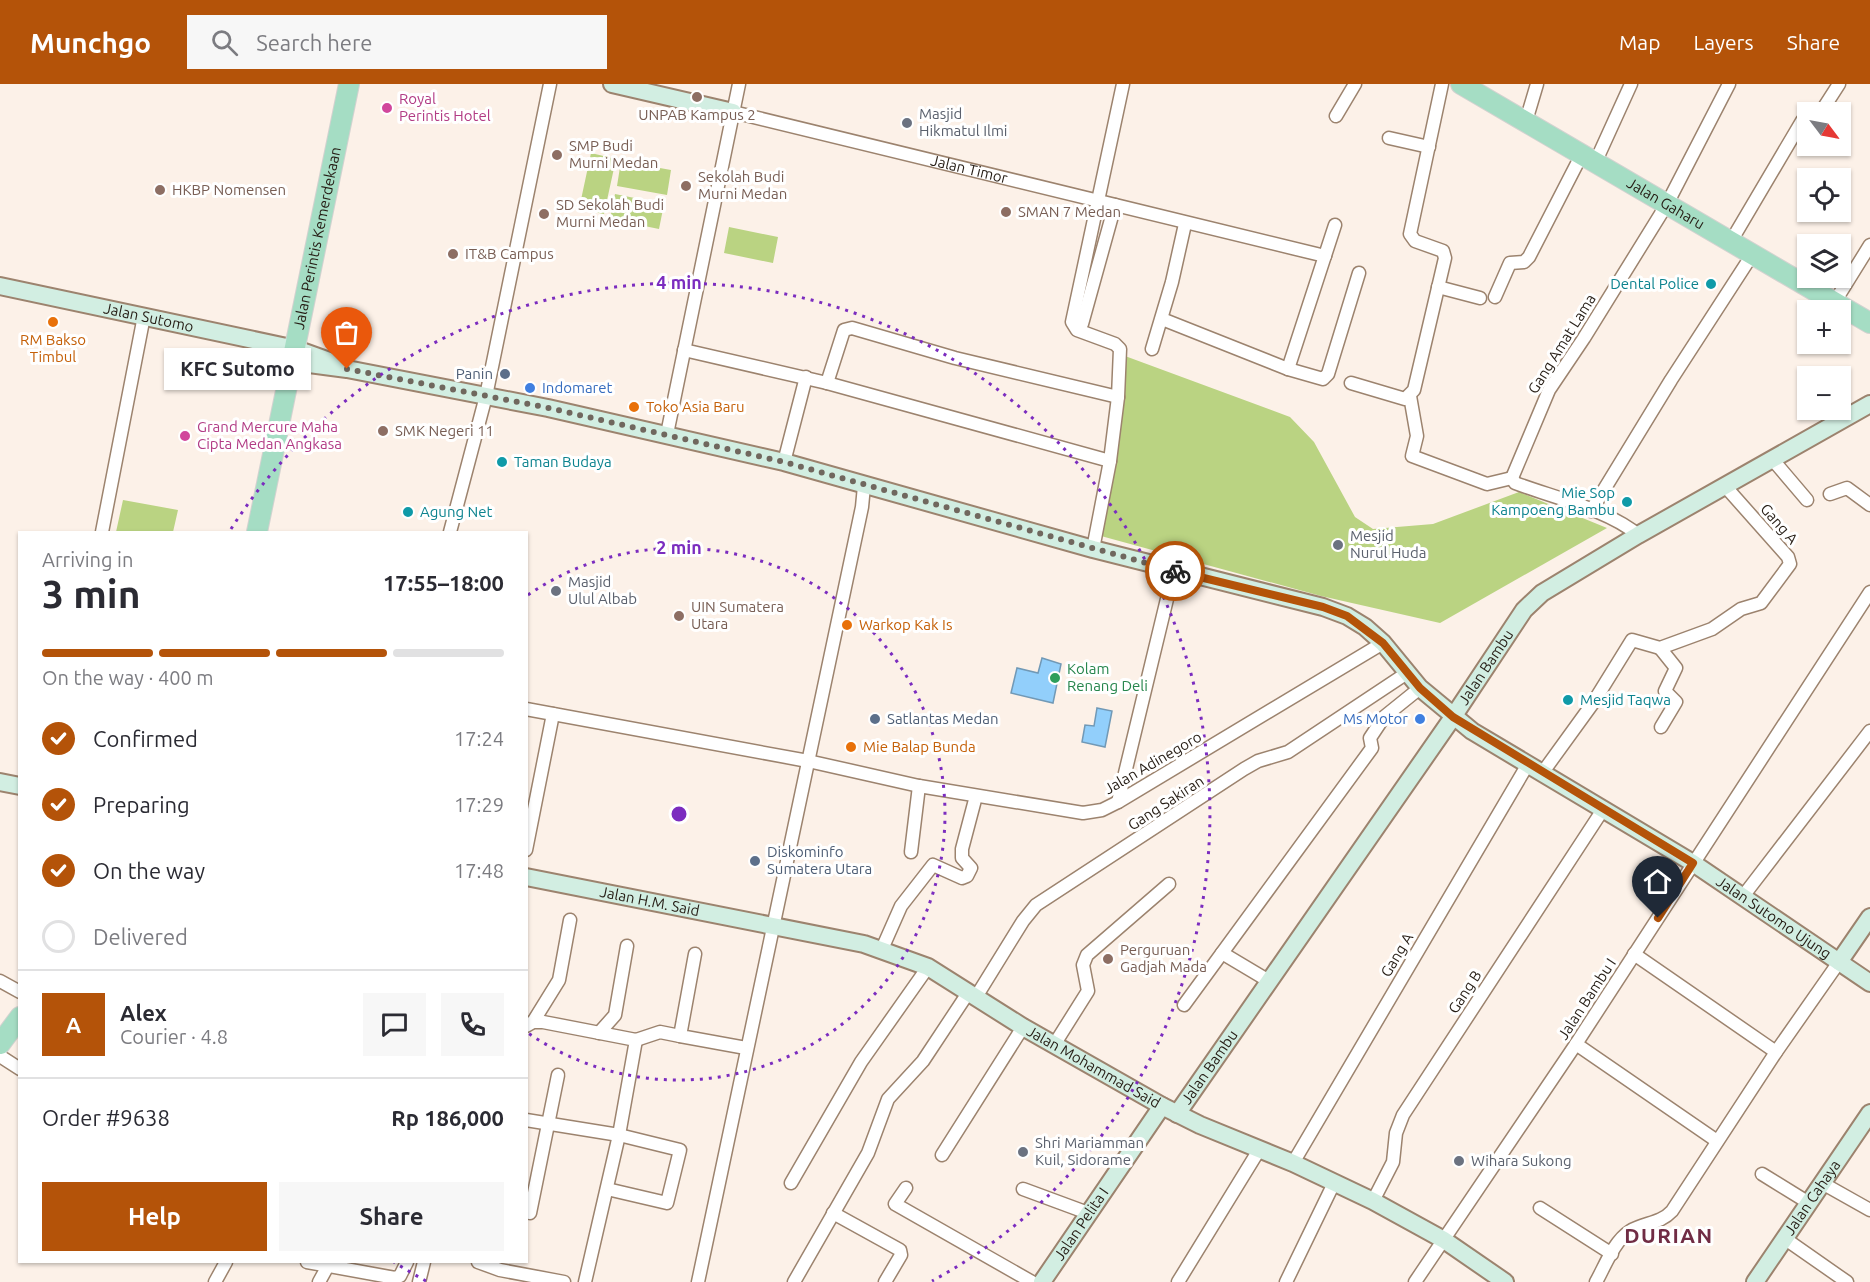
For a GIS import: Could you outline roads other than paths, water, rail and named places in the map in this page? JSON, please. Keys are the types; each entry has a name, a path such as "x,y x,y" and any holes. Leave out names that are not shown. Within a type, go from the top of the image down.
{"main road":[{"name":"Jalan Perintis Kemerdekaan","path":"257,531 295,356 349,84"},
{"name":"Jalan Gaharu","path":"1461,84 1829,300"},
{"name":"Jalan Gaharu","path":"1851,312 1870,323"},
{"path":"0,1044 18,1020"}],"street":[{"path":"450,531 486,396 550,84"},
{"name":"Jalan Timor","path":"612,84 1325,256"},
{"path":"667,434 739,84"},
{"path":"1093,549 1110,461 1118,397 1118,346 1077,330 1072,322 1123,84"},
{"path":"1336,116 1355,84"},
{"path":"1442,84 1410,234 1415,241 1443,251 1445,258 1410,396 1417,436 1412,456 1487,484 1512,478 1515,483 1591,511 1621,524 1636,534"},
{"path":"1526,121 1536,84"},
{"path":"1496,297 1510,262 1524,262 1529,257 1631,84"},
{"name":"Gang Amat Lama","path":"1512,478 1549,390 1667,204 1729,84"},
{"path":"1827,102 1839,84"},
{"path":"1730,243 1797,129"},
{"path":"1389,138 1429,147"},
{"path":"1082,324 1115,205"},
{"path":"1152,349 1162,319 1185,224"},
{"path":"1288,369 1335,225"},
{"path":"1836,300 1870,245"},
{"path":"1591,511 1653,408 1752,255"},
{"path":"1162,319 1288,369 1326,377 1359,273"},
{"name":"Jalan Sutomo","path":"0,286 144,316 295,356"},
{"path":"1438,287 1480,298"},
{"path":"102,531 144,316"},
{"path":"827,383 844,330 852,328 956,358 1118,397"},
{"path":"684,351 806,377 1110,461"},
{"name":"Jalan Sutomo Ujung","path":"295,356 347,369 667,434 784,462 1093,549 1323,607 1347,616 1383,643 1420,688 1453,717 1744,895 1870,984"},
{"path":"784,462 806,377"},
{"path":"1351,383 1405,399 1410,396"},
{"name":"Jalan Bambu","path":"1177,1114 1453,717 1524,610 1542,593 1636,534 1773,460 1870,404"},
{"path":"1773,460 1807,500"},
{"path":"698,1282 862,507 864,486"},
{"name":"Gang A","path":"1293,1163 1536,768 1593,703 1632,640 1660,648 1712,629 1741,609 1757,606 1790,564 1788,557 1725,486"},
{"path":"1830,494 1847,488 1870,505"},
{"path":"1118,802 1174,570"},
{"name":"Jalan Bambu I","path":"1415,1282 1576,1044 1870,592"},
{"name":"Jalan Adinegoro","path":"528,709 808,761 919,786 1083,813 1102,810 1118,802 1383,643"},
{"path":"1660,648 1676,668 1665,691 1676,702 1661,727"},
{"name":"Gang Sakiran","path":"794,1282 868,1153 888,1099 923,1061 1036,906 1244,769 1258,761 1288,752 1407,673"},
{"path":"1184,1005 1372,748 1370,738 1377,726 1420,688"},
{"path":"528,840 552,714"},
{"path":"1744,895 1870,731"},
{"path":"0,782 18,786"},
{"path":"910,852 919,786"},
{"path":"882,949 901,906 933,865 962,878 968,876 971,868 962,858 962,849 976,796"},
{"name":"Gang B","path":"1373,1201 1393,1162 1396,1133 1402,1115 1604,808"},
{"name":"Jalan H.M. Said","path":"528,878 773,926"},
{"path":"1054,1045 1088,991 1083,965 1087,956 1169,884"},
{"path":"1596,1282 1623,1237 1630,1231 1661,1221 1668,1215 1776,1052 1870,917"},
{"path":"570,920 559,980 530,1024 636,1040 660,1032 746,1048"},
{"name":"Jalan Mohammad Said","path":"773,926 882,949 928,968 1023,1027 1162,1106 1293,1163 1373,1201 1444,1240 1505,1282"},
{"path":"599,1033 615,1015 627,946"},
{"path":"1222,953 1269,981"},
{"path":"680,1036 695,954"},
{"path":"1634,954 1776,1052"},
{"path":"791,1183 861,1062 928,968"},
{"path":"0,981 18,991"},
{"path":"942,1155 1023,1027"},
{"path":"585,1282 619,1135 636,1040"},
{"path":"1576,1044 1717,1141"},
{"path":"0,1056 18,1068"},
{"path":"530,1213 558,1075"},
{"name":"Jalan Pelita I","path":"1042,1282 1162,1106"},
{"name":"Jalan Cahaya","path":"1755,1282 1870,1113"},
{"path":"528,1120 619,1135 679,1148 670,1200 667,1203 607,1189"},
{"path":"1178,1282 1259,1150"},
{"path":"1762,1174 1809,1203"},
{"path":"1286,1282 1334,1183"},
{"path":"1822,1183 1870,1210"},
{"path":"906,1188 895,1204 1032,1282"},
{"path":"1023,1189 1088,1213"},
{"path":"1540,1208 1612,1254"},
{"path":"833,1214 900,1250 901,1255 885,1282"},
{"path":"1784,1238 1847,1282"},
{"path":"215,1282 225,1263"},
{"path":"319,1282 329,1264 378,1279 400,1276 406,1263"},
{"path":"419,1282 424,1263"},
{"path":"480,1263 499,1276 564,1282"}],"water":[{"path":"1042,658 1061,664 1053,703 1011,693 1017,668 1038,673"},
{"path":"1097,708 1112,711 1105,747 1082,742 1085,725 1094,726"}],"place":[{"name":"UNPAB Kampus 2","path":"697,97"},
{"name":"Royal Perintis Hotel","path":"387,108"},
{"name":"Masjid Hikmatul Ilmi","path":"907,123"},
{"name":"SMP Budi Murni Medan","path":"557,155"},
{"name":"Sekolah Budi Murni Medan","path":"686,186"},
{"name":"HKBP Nomensen","path":"160,190"},
{"name":"SMAN 7 Medan","path":"1006,212"},
{"name":"SD Sekolah Budi Murni Medan","path":"544,214"},
{"name":"IT&B Campus","path":"453,254"},
{"name":"Dental Police","path":"1711,284"},
{"name":"RM Bakso Timbul","path":"53,322"},
{"name":"KFC Sutomo","path":"347,369"},
{"name":"Panin","path":"505,374"},
{"name":"Indomaret","path":"530,388"},
{"name":"Toko Asia Baru","path":"634,407"},
{"name":"SMK Negeri 11","path":"383,431"},
{"name":"Grand Mercure Maha Cipta Medan Angkasa","path":"185,436"},
{"name":"Taman Budaya","path":"502,462"},
{"name":"Mie Sop Kampoeng Bambu","path":"1627,502"},
{"name":"Agung Net","path":"408,512"},
{"name":"Mesjid Nurul Huda","path":"1338,545"},
{"name":"Masjid Ulul Albab","path":"556,591"},
{"name":"UIN Sumatera Utara","path":"679,616"},
{"name":"Warkop Kak Is","path":"847,625"},
{"name":"Kolam Renang Deli","path":"1055,678"},
{"name":"Mesjid Taqwa","path":"1568,700"},
{"name":"Satlantas Medan","path":"875,719"},
{"name":"Ms Motor","path":"1420,719"},
{"name":"Mie Balap Bunda","path":"851,747"},
{"name":"Diskominfo Sumatera Utara","path":"755,861"},
{"name":"Perguruan Gadjah Mada","path":"1108,959"},
{"name":"Shri Mariamman Kuil, Sidorame","path":"1023,1152"},
{"name":"Wihara Sukong","path":"1459,1161"}],"district":[{"name":"DURIAN","path":"1669,1236"}]}
